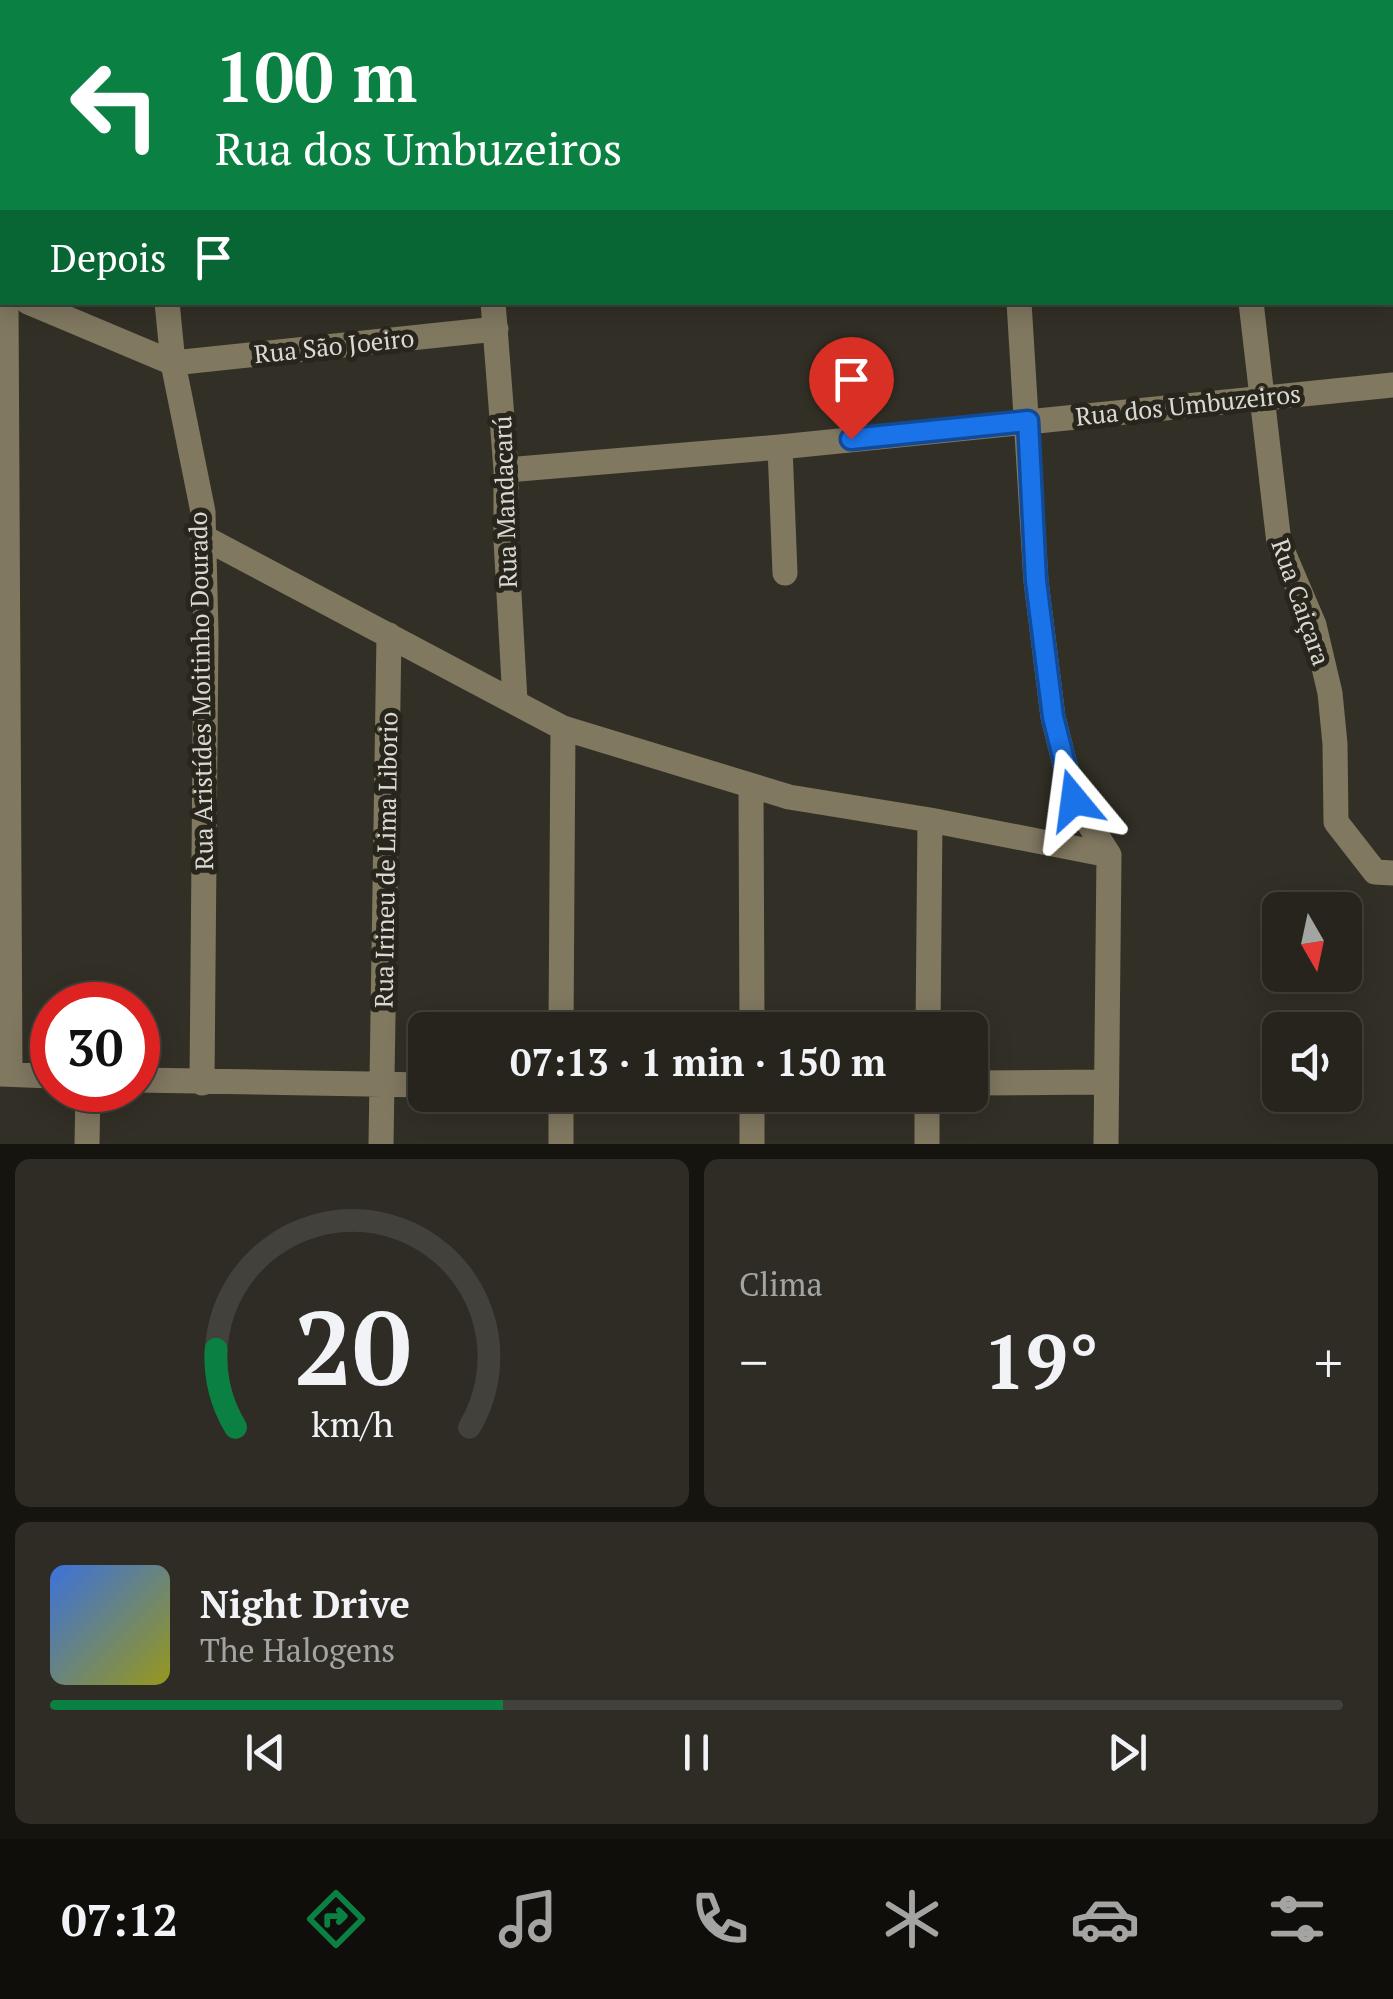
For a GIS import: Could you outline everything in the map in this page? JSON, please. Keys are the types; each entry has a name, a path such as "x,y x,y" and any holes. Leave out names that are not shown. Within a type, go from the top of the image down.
{"street":[{"path":"6,305 5,1074 30,1075"},
{"path":"35,305 173,363"},
{"name":"Rua Aristídes Moitinho Dourado","path":"167,305 173,363 202,512 206,632 202,1083"},
{"name":"Rua Mandacarú","path":"493,305 506,470 515,701"},
{"path":"1019,305 1036,581 1053,717 1074,800 1109,855 1106,1144"},
{"name":"Rua Caiçara","path":"1250,305 1279,543 1314,626 1330,693 1336,822 1375,872 1393,873"},
{"name":"Rua São Joeiro","path":"173,363 496,329"},
{"name":"Rua dos Umbuzeiros","path":"506,470 1393,385"},
{"path":"780,446 785,573"},
{"path":"203,537 563,728 789,797 1109,855"},
{"name":"Rua Irineu de Lima Liborio","path":"381,1144 389,635"},
{"path":"561,1012 563,728"},
{"path":"751,786 752,1012"},
{"path":"928,1012 930,820"},
{"path":"160,1081 408,1085"},
{"path":"988,1083 1106,1082"},
{"path":"87,1144 88,1112"},
{"path":"560,1112 561,1144"},
{"path":"752,1112 752,1144"},
{"path":"927,1144 928,1112"}],"route":[{"path":"851,439 1028,421 1036,581 1044,648 1053,717 1074,800"}]}
